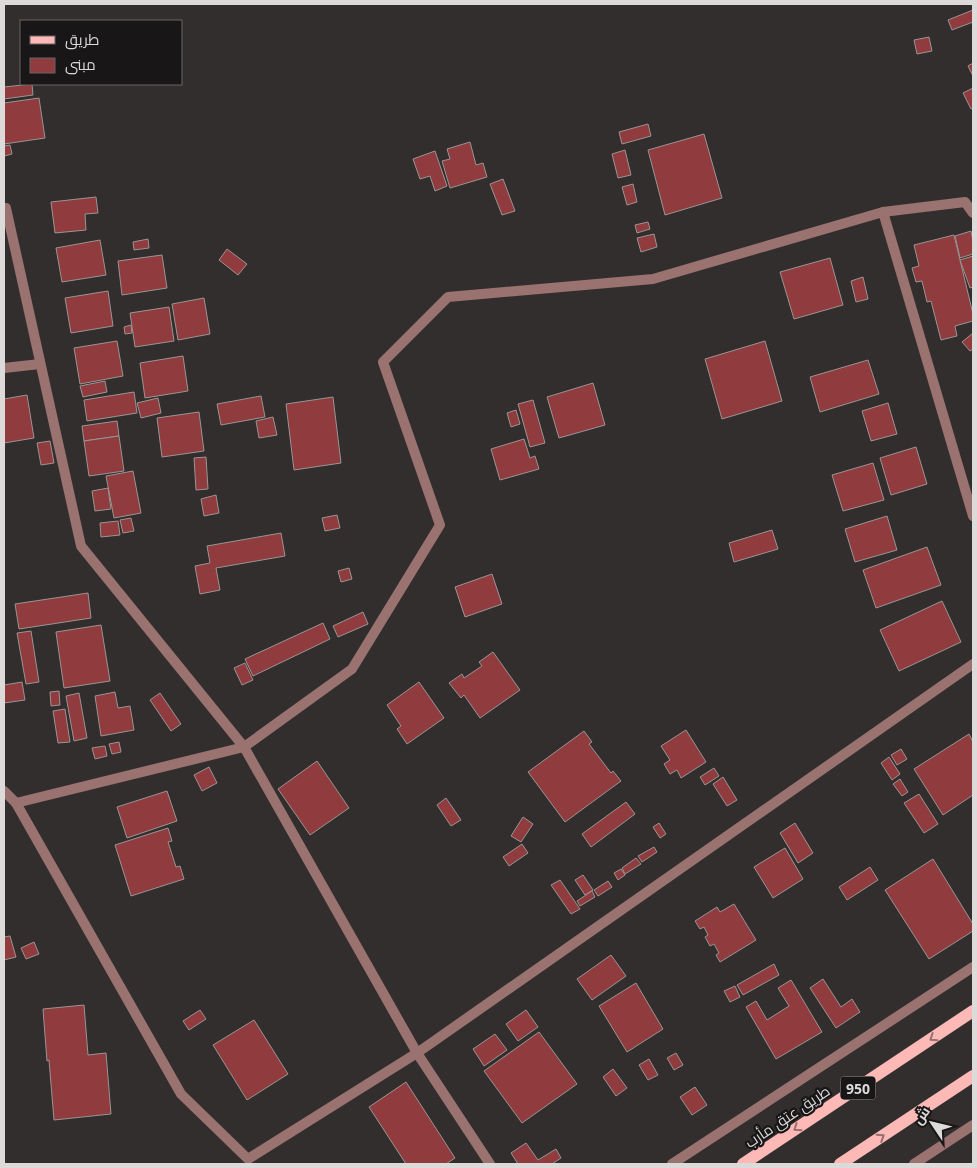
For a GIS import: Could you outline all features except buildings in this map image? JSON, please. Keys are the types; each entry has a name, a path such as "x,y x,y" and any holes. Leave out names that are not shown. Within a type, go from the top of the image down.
{"main road":[{"name":"طريق عتق مأرب","path":"743,1164 973,1011"},
{"path":"840,1164 973,1076"}],"street":[{"path":"16,802 244,747 352,669 440,525 383,362 448,297 653,279 883,212 965,202 973,213"},
{"path":"4,208 6,208 81,546 244,747 417,1053 490,1164"},
{"path":"883,212 973,516"},
{"path":"4,368 40,364"},
{"path":"4,791 16,802 180,1094 248,1159 417,1053 973,664"},
{"path":"672,1164 973,967"},
{"path":"914,1164 973,1125"}]}
